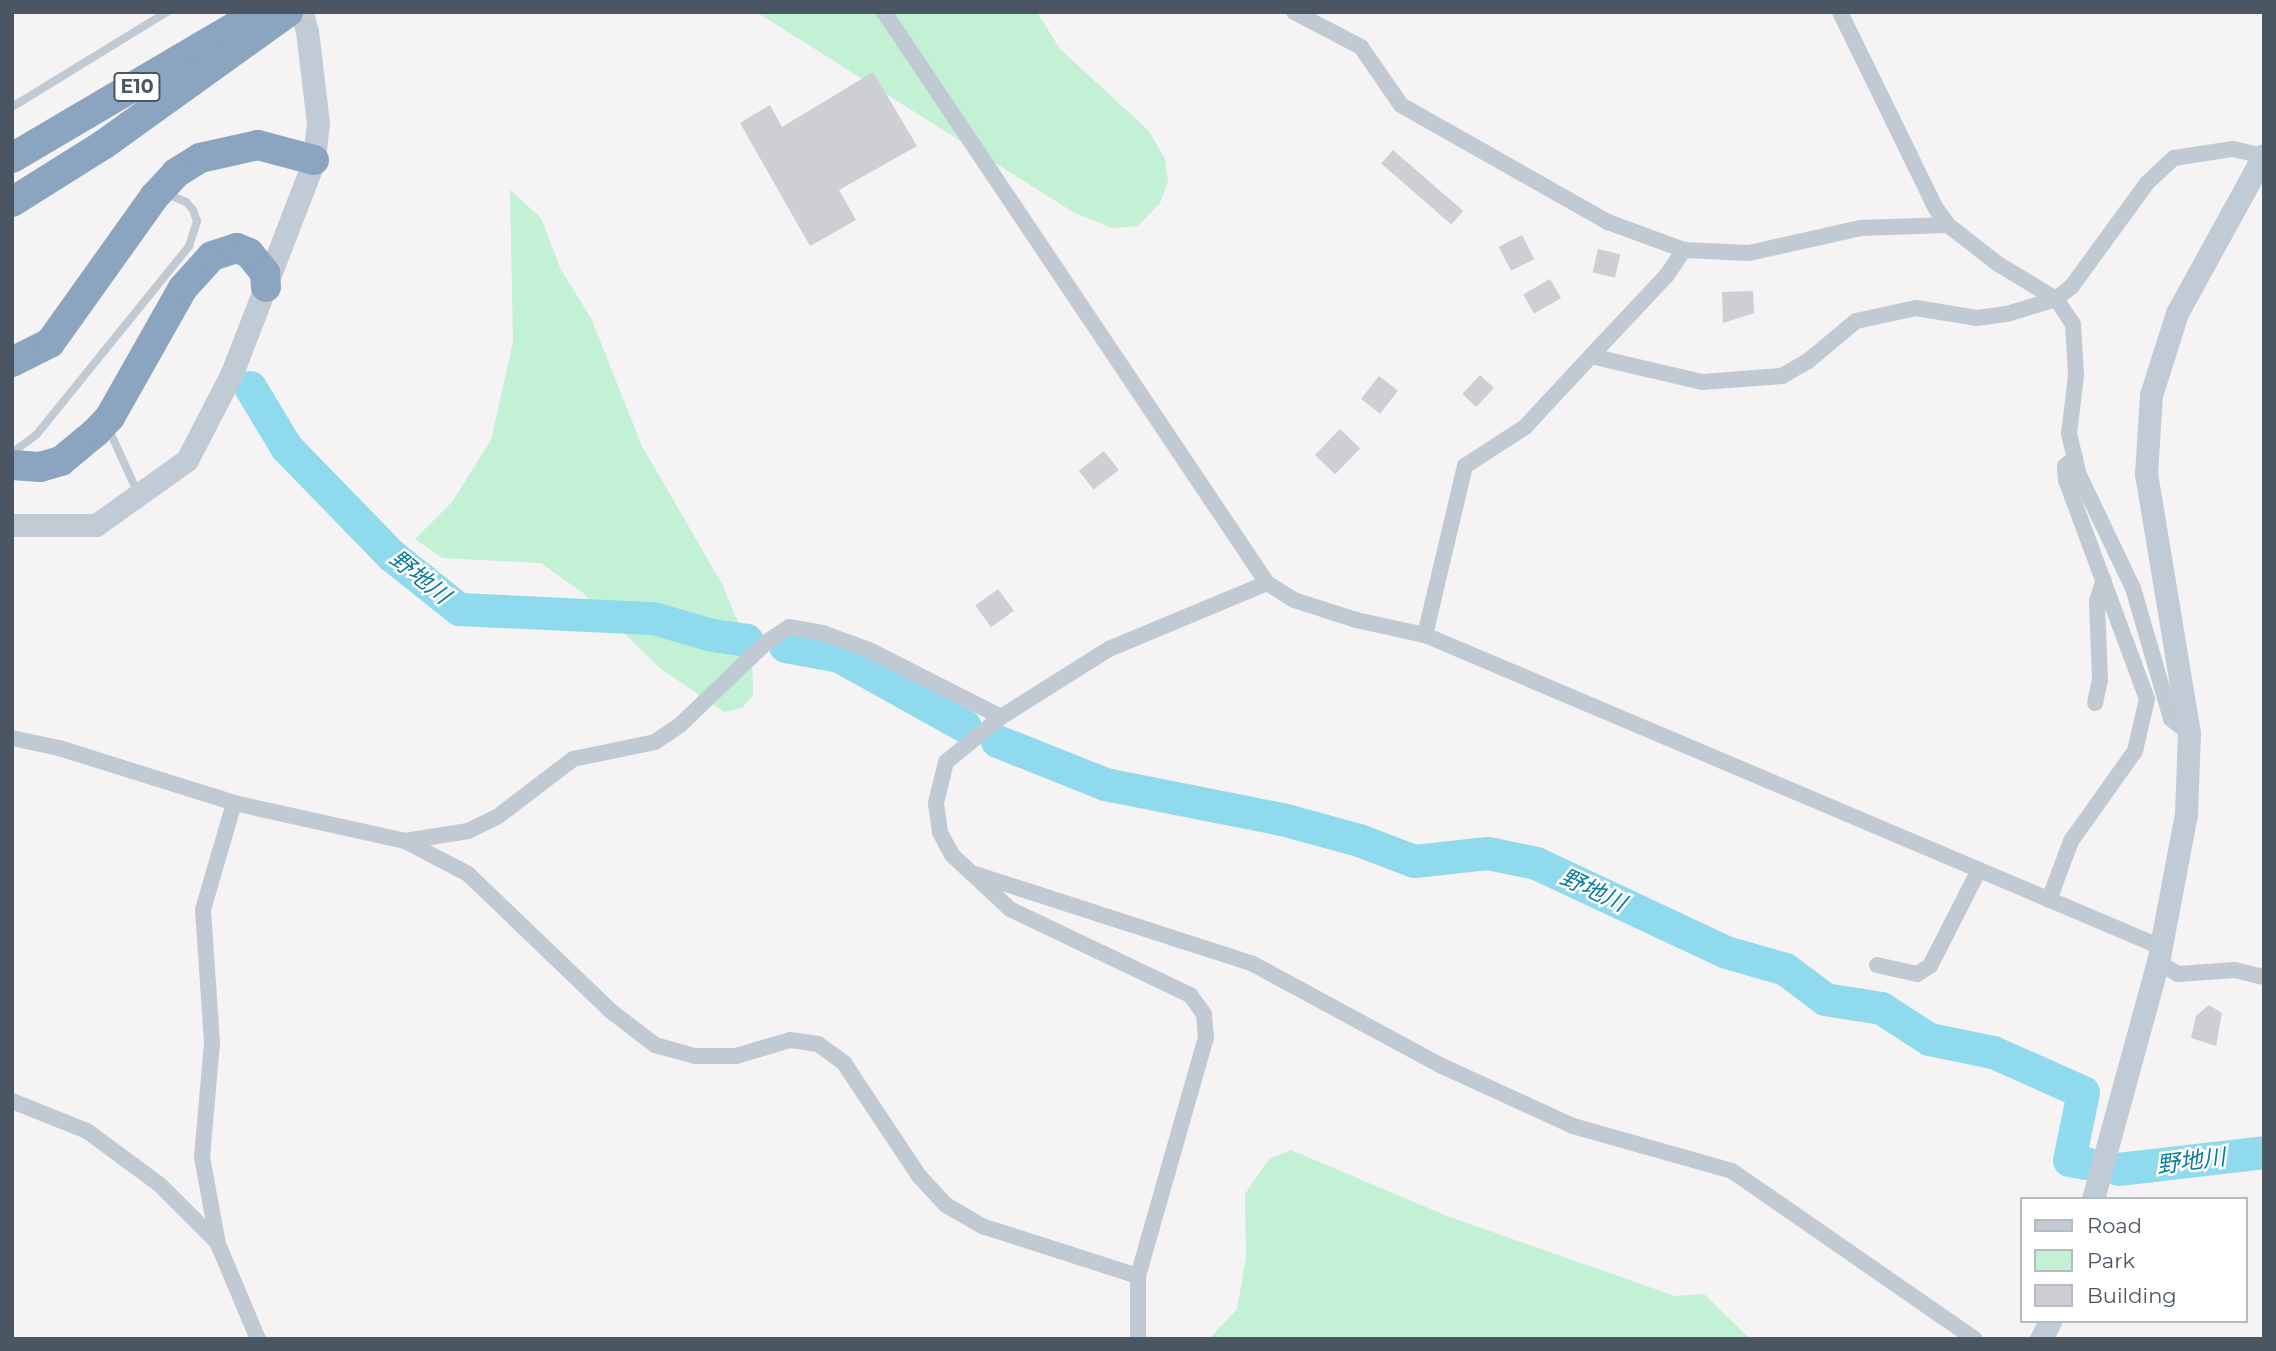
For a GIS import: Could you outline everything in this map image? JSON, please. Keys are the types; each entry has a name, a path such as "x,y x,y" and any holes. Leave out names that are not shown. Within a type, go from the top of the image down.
{"highway":[{"name":"E10","path":"12,158 260,12"},
{"path":"12,202 298,22"},
{"path":"12,362 50,343 154,197 176,173 200,158 231,148 258,145 314,160"},
{"path":"12,466 40,467 61,461 110,417 183,288 212,257 237,248 249,253 265,273 266,287"}],"street":[{"path":"884,12 1267,583 1294,600 1425,635 2049,900 2160,954 2178,974 2235,970 2264,977"},
{"path":"1294,12 1361,47 1401,105 1608,222 1684,250 1749,253 1861,228 1948,225"},
{"path":"1840,12 1935,207 1948,225 1998,264 2056,299 2073,324 2076,376 2069,434 2075,458 2133,589 2171,719 2189,733"},
{"path":"12,525 96,525 140,497 187,460 232,373 314,160 318,123 298,22"},
{"path":"1591,356 1702,382 1782,376 1808,361 1856,321 1916,308 1977,318 2056,299 2073,286 2147,183 2174,158 2233,149 2264,155 2177,313 2151,395 2146,474 2189,733 2186,814 2160,954 2094,1197"},
{"path":"1425,635 1465,466 1525,427 1667,275 1684,250"},
{"path":"2049,900 2071,841 2135,751 2144,727 2147,699 2066,480 2065,466 2075,458"},
{"path":"2095,703 2100,680 2097,600 2104,580"},
{"path":"1138,1339 1138,1276 1206,1038 1204,1014 1190,995 1010,909 952,855 940,832 936,803 946,762 1001,716 1109,649 1267,583"},
{"path":"405,841 468,831 497,817 573,759 655,741 680,725 767,642 789,627 823,633 869,650 1001,716"},
{"path":"12,738 59,748 234,803 405,841 468,874 612,1012 655,1045 695,1056 736,1056 790,1040 818,1044 844,1063 919,1176 946,1205 982,1226 1138,1276"},
{"path":"234,803 204,910 212,1044 202,1157 218,1244 258,1339"},
{"path":"1877,965 1917,974 1930,966 1979,870"},
{"path":"975,874 1253,964 1443,1066 1573,1126 1732,1171 1975,1339"},
{"path":"12,1101 87,1131 159,1184 218,1244"},
{"path":"2041,1339 2049,1323"}],"lane":[{"path":"12,107 167,12"},
{"path":"12,453 37,434 189,246 197,221 193,211 176,196 154,197"},
{"path":"110,417 112,443 140,497"}],"green space":[{"path":"756,12 1037,12 1060,49 1149,131 1165,159 1168,182 1160,203 1138,226 1112,228 1073,212"},
{"path":"510,190 541,218 561,270 591,318 642,446 722,584 752,655 753,695 742,708 724,712 661,669 583,593 541,563 442,558 415,539 452,502 491,440 513,342"},
{"path":"1291,1150 1447,1216 1675,1296 1704,1294 1750,1339 1209,1339 1237,1309 1246,1258 1245,1194 1269,1159"}],"building":[{"path":"873,72 917,146 839,190 856,220 810,246 740,123 770,105 782,127"},
{"path":"1393,150 1463,211 1451,225 1381,164"},
{"path":"1522,235 1534,259 1511,271 1499,247"},
{"path":"1598,249 1620,254 1615,278 1593,272"},
{"path":"1550,279 1561,298 1534,314 1523,294"},
{"path":"1753,291 1754,313 1723,323 1722,292"},
{"path":"1480,375 1494,388 1476,407 1462,394"},
{"path":"1379,376 1398,391 1380,414 1361,399"},
{"path":"1340,429 1360,448 1335,474 1315,455"},
{"path":"1104,451 1119,470 1094,490 1079,471"},
{"path":"998,589 1014,611 991,627 975,605"},
{"path":"2209,1005 2222,1013 2216,1046 2191,1038 2196,1016"}],"waterway":[{"name":"野地川","path":"250,387 286,447 391,555 459,609 653,618 712,635 747,640"},
{"name":"野地川","path":"785,646 839,656 965,726"},
{"name":"野地川","path":"997,741 1105,784 1282,819 1359,840 1414,861 1488,853 1536,863 1726,952 1785,969 1825,999 1881,1008 1929,1039 1993,1052 2083,1092 2069,1160 2086,1163"},
{"name":"野地川","path":"2118,1169 2264,1152"}],"tunnel":[{"path":"303,12 307,31"}]}
